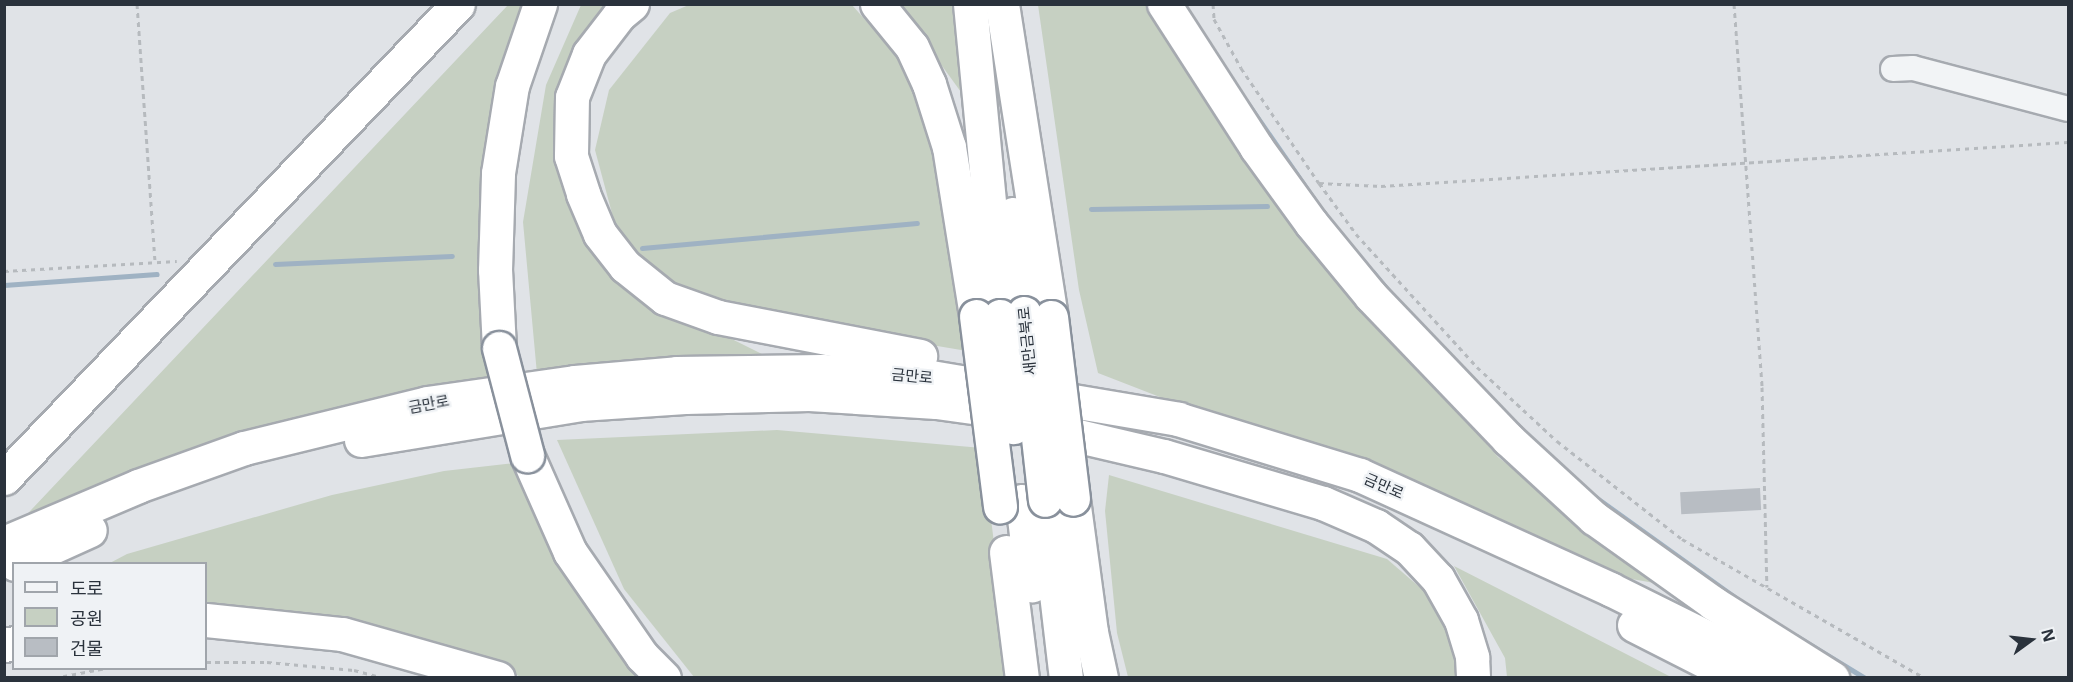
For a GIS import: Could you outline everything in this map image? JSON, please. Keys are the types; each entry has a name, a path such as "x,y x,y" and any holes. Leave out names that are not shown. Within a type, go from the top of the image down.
{"highway":[{"path":"4,478 458,4"},
{"path":"540,4 512,86 498,173 495,270 499,348 526,455 570,552 642,657 664,678"},
{"path":"632,4 619,15 589,54 572,97 571,156 600,234 625,266 665,297 718,317 776,331 1081,385 1269,445"},
{"path":"877,4 912,47 932,94 949,147 1013,316"},
{"name":"새만금북로","path":"970,4 1013,316 1035,501 1066,678"},
{"name":"새만금북로","path":"993,4 1013,316"},
{"path":"1002,4 1013,316 1035,501 1022,678"},
{"path":"1164,4 1256,147 1319,232 1371,296 1508,439 1594,518 1713,603 1832,678"},
{"name":"금만로","path":"4,543 138,486 244,448 427,403 625,376 725,371 925,376 1178,419 1269,445 1360,475 1469,522 1789,678"},
{"name":"금만로","path":"19,562 177,493 256,466 335,445 448,423 580,404 685,397 809,394 936,402 1110,427 1210,449 1371,500 1497,556 1738,678"},
{"path":"936,402 1164,456 1323,502 1376,526 1409,548 1438,579 1461,620 1472,657 1473,678"},
{"path":"1035,501 1091,632 1101,678"},
{"name":"새만금북로","path":"1035,501 1044,678"},
{"path":"207,621 342,634 498,678"}],"lane":[{"path":"1893,69 1913,68 2068,109"}],"path":[{"path":"137,4 155,264"},
{"path":"1213,4 1214,20 1241,68 1356,234 1477,367 1557,441 1682,539 1925,678"},
{"path":"1734,4 1762,387 1767,588"},
{"path":"1319,183 1382,186 2068,142"},
{"path":"4,271 155,264 184,260"},
{"path":"207,662 267,662 354,670 383,678"},
{"path":"54,678 100,670"}],"green space":[{"path":"691,4 852,5 914,75 949,201 967,351 753,315 663,280 617,232 595,150 609,90 670,13"},
{"path":"508,5 531,5 485,150 483,316 497,380 15,527"},
{"path":"581,5 617,5 595,22 579,213 615,281 774,360 537,374 523,222 546,85"},
{"path":"898,5 954,5 966,99"},
{"path":"1038,5 1155,5 1274,197 1498,457 1660,584 1626,578 1098,373 1079,290"},
{"path":"777,430 982,448 1011,677 694,677 624,589 557,440"},
{"path":"515,463 658,677 521,677 472,654 207,612 207,562 112,562 127,554 332,495 444,471"},
{"path":"1109,475 1387,559 1438,603 1458,665 1458,677 1128,677 1117,633 1105,511"},
{"path":"1454,566 1671,677 1507,677 1505,658"}],"building":[{"path":"1760,488 1761,510 1681,514 1680,492"}],"waterway":[{"path":"1246,101 1323,212"},
{"path":"1091,209 1267,206"},
{"path":"642,248 917,223"},
{"path":"275,264 452,256"},
{"path":"1373,272 1394,297"},
{"path":"4,285 157,274"},
{"path":"1594,496 1740,601"},
{"path":"1796,636 1865,678"}]}
